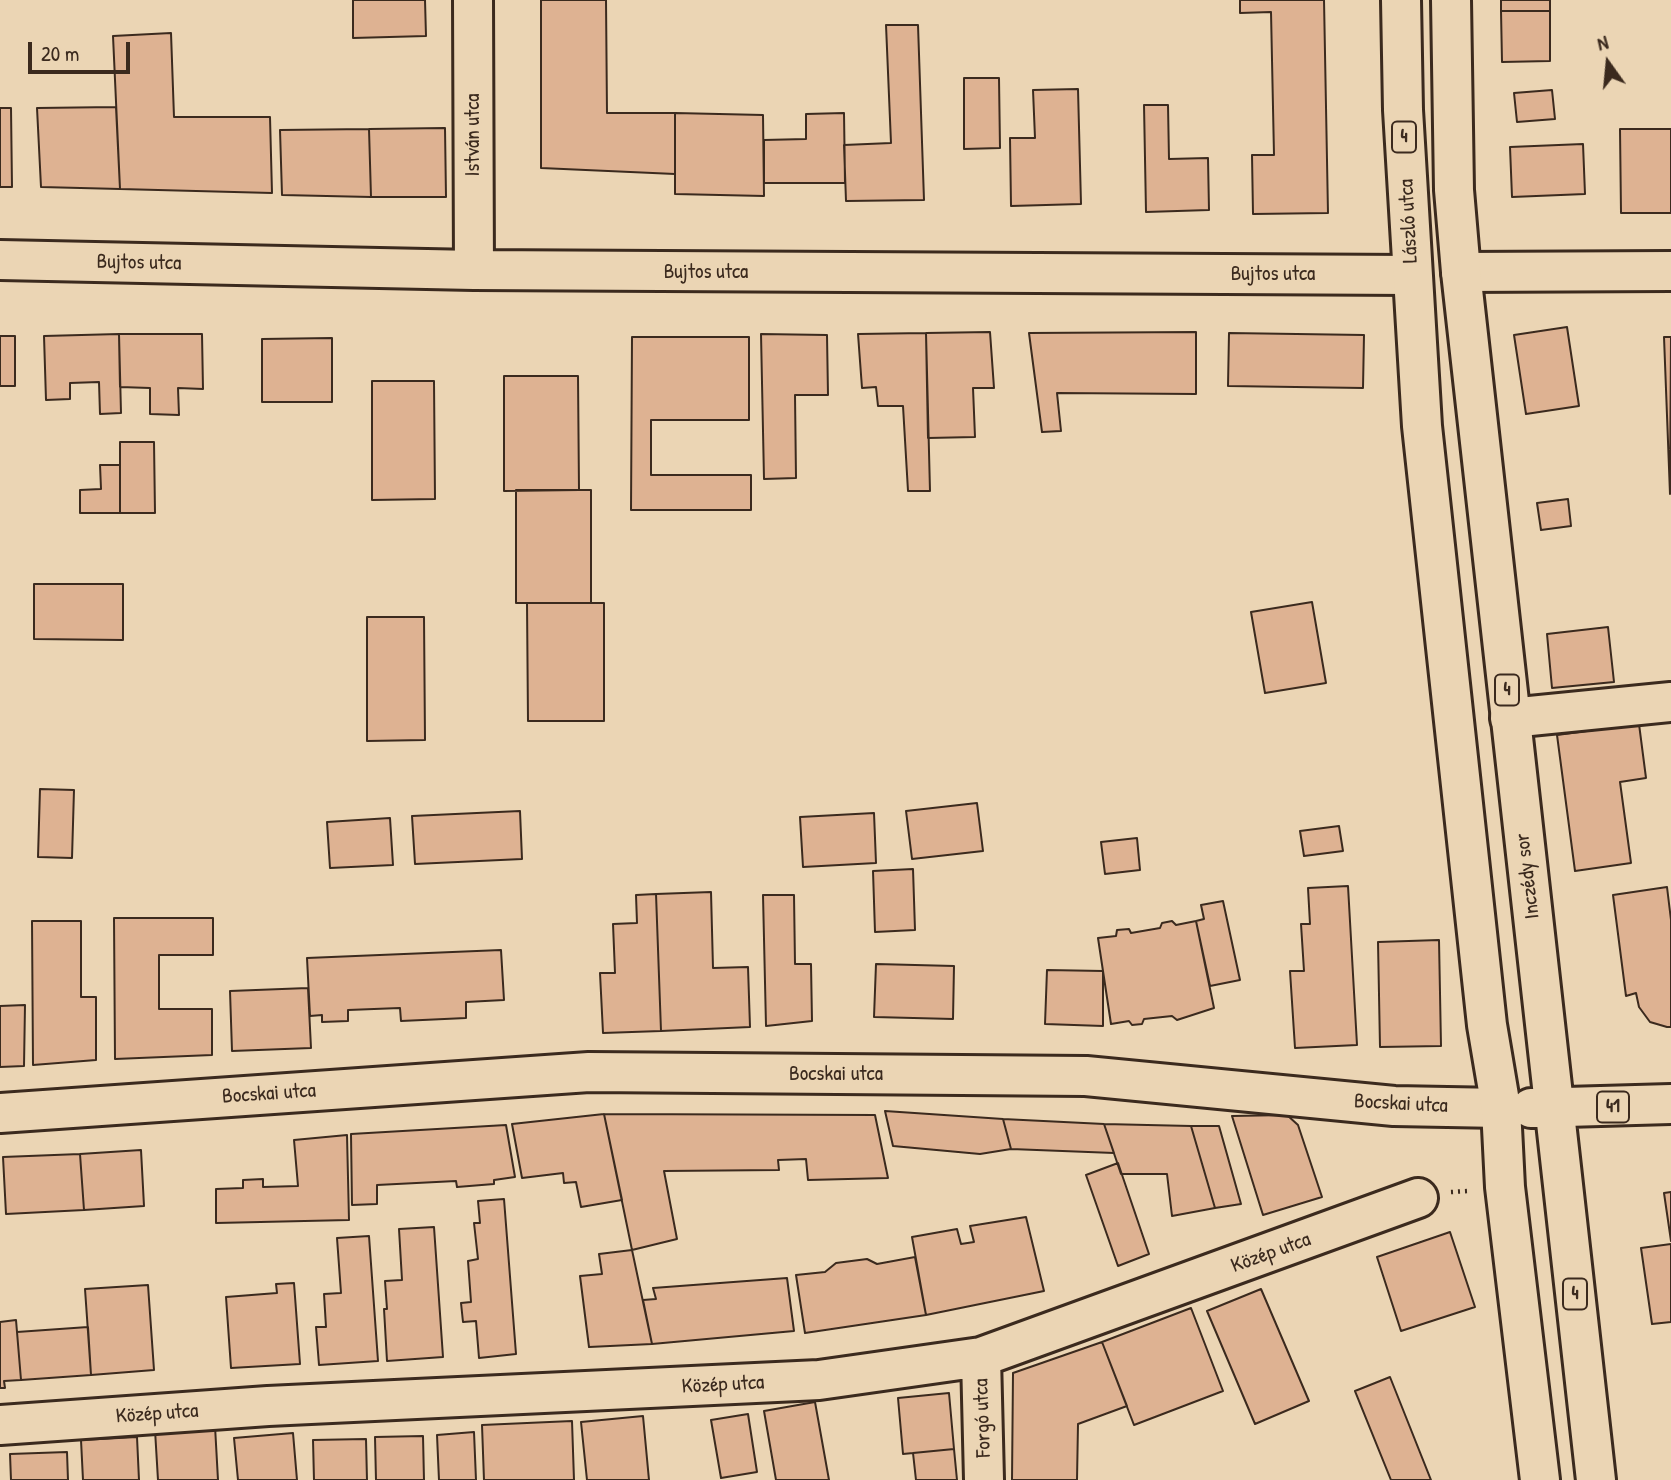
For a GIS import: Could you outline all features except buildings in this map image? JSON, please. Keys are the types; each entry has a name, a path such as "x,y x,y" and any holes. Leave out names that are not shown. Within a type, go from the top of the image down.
{"street":[{"name":"István utca","path":"473,0 474,270"},
{"name":"László utca","path":"1401,0 1412,275"},
{"name":"4","path":"1451,0 1454,190 1461,272"},
{"name":"Bujtos utca","path":"0,260 474,270 1412,275"},
{"path":"1461,272 1671,271"},
{"name":"Inczédy sor","path":"1461,272 1596,1480"},
{"name":"4","path":"1412,275 1422,425 1487,1025 1501,1108 1505,1187 1540,1480"},
{"path":"1510,718 1671,702"},
{"name":"Bocskai utca","path":"0,1113 589,1072 1086,1076 1394,1106 1501,1108 1671,1104"},
{"name":"Közép utca","path":"0,1425 268,1406 819,1380 981,1357 1418,1199"},
{"name":"Forgó utca","path":"981,1357 984,1480"}]}
